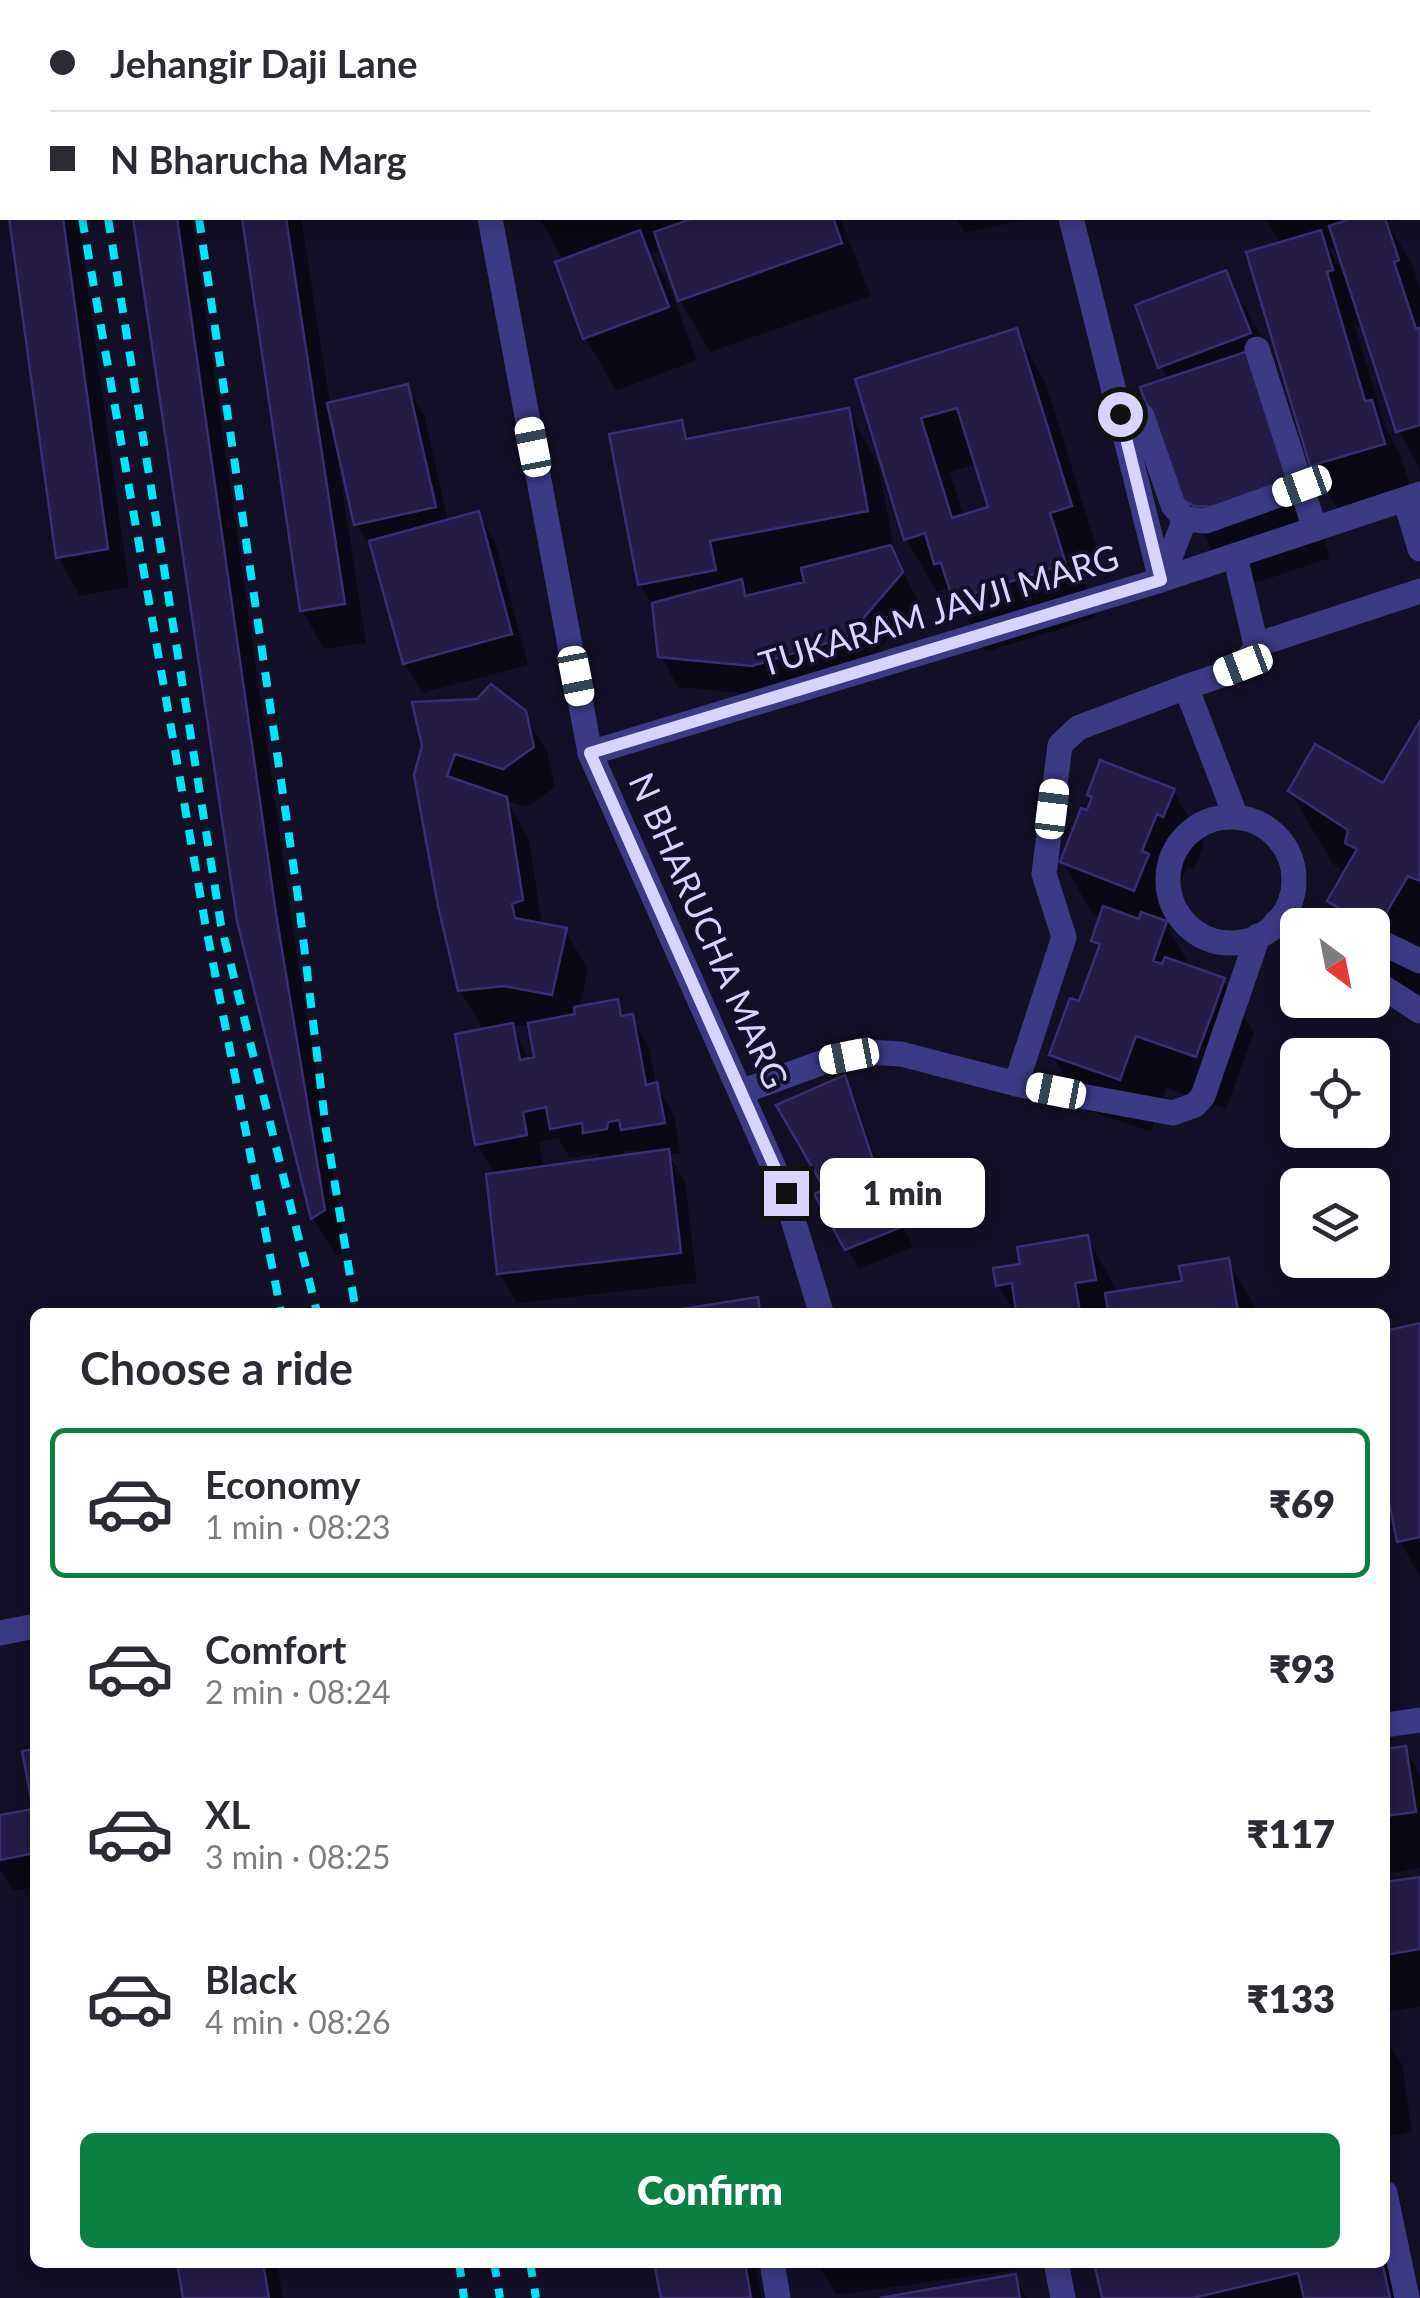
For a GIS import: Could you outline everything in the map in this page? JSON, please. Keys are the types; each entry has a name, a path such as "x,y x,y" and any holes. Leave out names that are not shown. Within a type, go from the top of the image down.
{"street":[{"name":"N BHARUCHA MARG","path":"490,220 590,753 786,1193 821,1308"},
{"path":"1072,220 1161,580"},
{"path":"1257,349 1316,530"},
{"path":"1120,414 1136,411 1142,416 1173,506 1186,520 1206,521 1302,486"},
{"name":"TUKARAM JAVJI MARG","path":"590,753 1161,580 1412,496"},
{"path":"1412,496 1420,549"},
{"path":"1161,580 1186,520"},
{"path":"1235,556 1256,644"},
{"path":"1016,1084 1064,937 1044,874 1060,745 1078,728 1243,665 1256,644 1420,591"},
{"path":"1186,687 1236,817"},
{"path":"741,1092 829,1060 870,1052 915,1057 1016,1084 1173,1113 1195,1106 1204,1096 1277,931 1294,889 1293,865 1283,843 1266,826 1236,817 1220,817 1197,826 1180,842 1169,864 1168,888 1176,912 1193,931 1216,942 1243,942 1277,931"},
{"path":"1390,947 1420,961"},
{"path":"1390,991 1420,1010"},
{"path":"0,1633 30,1627"},
{"path":"1390,1723 1420,1720"},
{"path":"1390,2217 1407,2298"},
{"path":"773,2268 778,2298"},
{"path":"1057,2268 1063,2298"}],"building":[{"path":"9,220 63,220 108,549 56,558"},
{"path":"133,220 177,220 276,914 325,1210 311,1219 237,921"},
{"path":"242,220 286,220 345,604 300,611"},
{"path":"688,220 834,220 842,243 678,301 654,232"},
{"path":"1347,220 1386,220 1399,260 1394,262 1416,329 1420,328 1420,425 1396,432 1329,226"},
{"path":"640,230 669,307 583,339 555,262"},
{"path":"1321,230 1333,270 1327,272 1365,401 1372,400 1385,444 1310,466 1246,252"},
{"path":"1226,270 1251,333 1158,368 1135,305"},
{"path":"1017,328 1072,506 1050,513 1066,564 953,600 941,563 934,564 925,533 904,540 855,379","holes":["957,408 988,507 952,518 921,418"]},
{"path":"1248,351 1288,482 1215,507 1194,506 1180,498 1140,387"},
{"path":"408,384 436,507 354,525 327,403"},
{"path":"849,408 868,511 710,541 716,570 638,585 609,434 682,420 686,439"},
{"path":"479,511 512,634 403,664 369,541"},
{"path":"891,545 903,572 847,637 752,666 658,657 652,603 742,579 745,596 804,582 801,568"},
{"path":"491,684 526,711 534,747 503,769 455,754 447,776 507,797 523,900 512,904 515,918 567,928 552,995 504,986 458,991 438,906 414,775 422,746 412,702 477,699"},
{"path":"1420,721 1420,881 1408,876 1389,908 1339,908 1327,901 1357,849 1345,843 1348,830 1288,791 1315,744 1383,783"},
{"path":"1100,760 1175,789 1163,817 1157,814 1142,851 1149,854 1134,891 1060,862 1081,808 1087,810 1092,797 1087,795"},
{"path":"1103,906 1139,919 1141,912 1167,921 1153,961 1162,964 1165,957 1225,978 1196,1057 1136,1036 1120,1080 1049,1055 1070,998 1079,1001 1100,944 1091,941"},
{"path":"618,999 621,1016 633,1014 646,1085 657,1082 665,1123 621,1130 619,1120 608,1122 607,1129 583,1133 582,1123 550,1129 546,1107 523,1112 527,1135 475,1145 455,1034 513,1023 520,1060 534,1057 528,1023 575,1014 574,1007"},
{"path":"845,1075 875,1166 824,1188 776,1105"},
{"path":"669,1149 681,1253 497,1274 486,1174"},
{"path":"875,1166 904,1226 845,1250 814,1194"},
{"path":"1088,1235 1096,1280 1075,1283 1079,1308 1015,1308 1012,1283 996,1286 993,1268 1020,1264 1017,1247"},
{"path":"1229,1258 1237,1308 1108,1308 1105,1293 1182,1281 1179,1266"},
{"path":"758,1297 759,1308 689,1308"},
{"path":"1420,1323 1420,1537 1397,1542 1390,1508 1390,1330"},
{"path":"1406,1746 1416,1812 1390,1815 1390,1748"},
{"path":"30,1750 30,1793 22,1751"},
{"path":"30,1810 30,1854 0,1860 0,1815"},
{"path":"1420,1877 1420,1949 1390,1954 1390,1881"},
{"path":"178,2268 264,2268 269,2298 183,2298"},
{"path":"655,2268 746,2268 751,2298 661,2298"},
{"path":"1095,2268 1383,2268 1390,2298 1304,2298 1298,2273 1193,2298 1102,2298"},
{"path":"1016,2274 1020,2298 880,2298"}],"railway":[{"path":"82,220 205,922 280,1308"},
{"path":"108,220 221,925 316,1308"},
{"path":"199,220 299,904 326,1130 355,1308"},
{"path":"460,2268 464,2298"},
{"path":"495,2268 500,2298"},
{"path":"531,2268 536,2298"}],"route":[{"path":"786,1193 590,753 1161,580 1120,414"}]}
